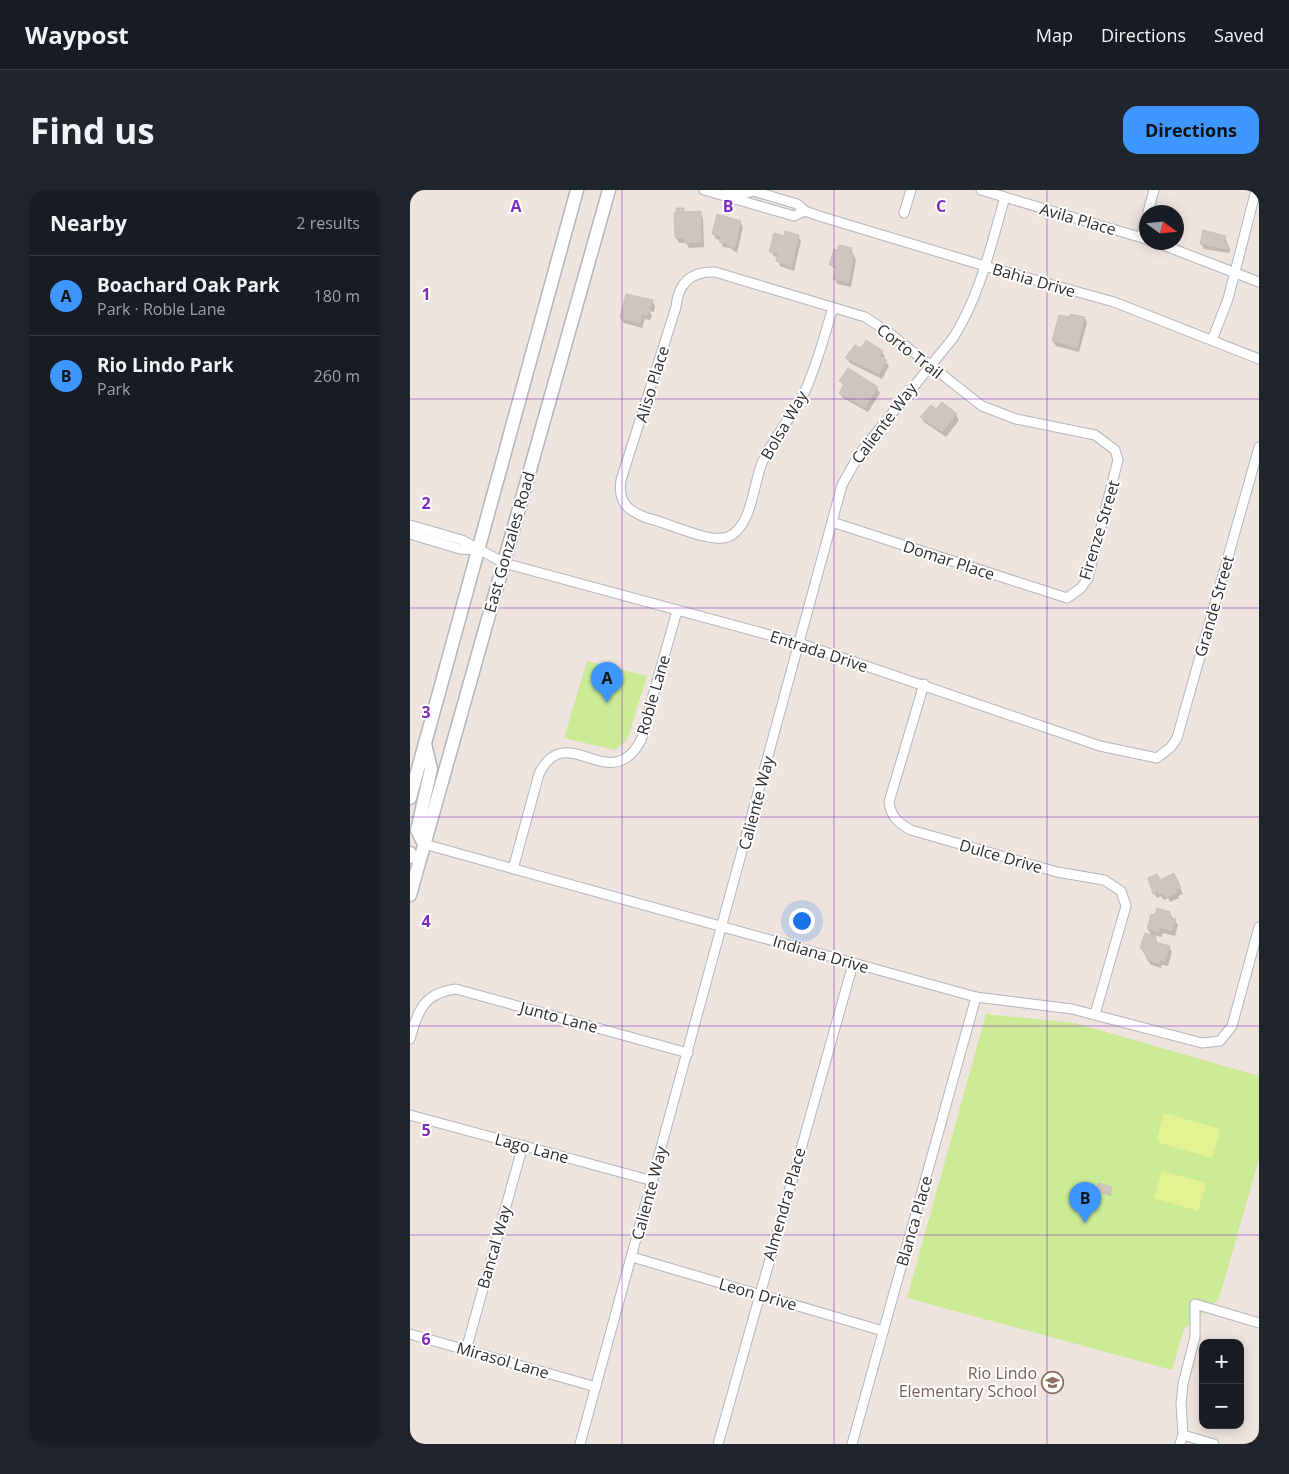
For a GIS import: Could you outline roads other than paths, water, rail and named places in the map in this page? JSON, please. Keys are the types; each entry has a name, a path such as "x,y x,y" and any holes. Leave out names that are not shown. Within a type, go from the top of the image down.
{"main road":[{"name":"East Gonzales Road","path":"410,798 480,550 577,190"},
{"name":"East Gonzales Road","path":"410,895 609,190"},
{"path":"424,844 417,830 432,769 425,744"},
{"path":"410,852 410,857"}],"street":[{"name":"Bahia Drive","path":"704,190 794,216 804,211"},
{"name":"Bahia Drive","path":"727,190 744,194 751,190 797,204 804,211 985,266 1114,302 1259,359"},
{"path":"904,213 912,190"},
{"name":"Avila Place","path":"980,190 1139,237"},
{"path":"1150,205 1154,190"},
{"path":"1212,340 1235,274 1256,190"},
{"name":"Caliente Way","path":"580,1444 842,485 854,461 964,322 985,266 1005,197"},
{"path":"1175,250 1259,282"},
{"name":"Corto Trail","path":"691,276 700,272 715,272 865,317 878,324 982,406 1016,419 1095,435 1106,441 1118,454"},
{"name":"Aliso Place","path":"691,276 680,287 677,296 652,387 623,475 620,497 630,509 647,518 711,538 729,536"},
{"name":"Bolsa Way","path":"729,536 743,525 762,462 807,386 833,308"},
{"name":"Grande Street","path":"1157,758 1171,747 1177,738 1259,447"},
{"name":"Firenze Street","path":"1067,598 1081,588 1088,578 1117,470 1118,454"},
{"name":"Domar Place","path":"832,522 1067,598"},
{"name":"Entrada Drive","path":"410,525 462,540 504,563 800,643 1100,746 1157,758"},
{"name":"Entrada Drive","path":"410,534 460,549 480,550"},
{"name":"Roble Lane","path":"513,869 539,774 545,761 553,756 571,753 608,762 618,761 626,758 641,740 677,611"},
{"name":"Dulce Drive","path":"924,684 889,802 890,812 897,822 911,830 1057,872 1104,880 1121,891 1126,906 1095,1014"},
{"name":"Indiana Drive","path":"424,844 976,997 1095,1014 1202,1044 1220,1041 1232,1026 1259,927"},
{"name":"Almendra Place","path":"718,1444 853,964"},
{"name":"Junto Lane","path":"410,1039 419,1010 430,997 442,991 456,989 688,1053"},
{"name":"Blanca Place","path":"852,1444 976,997"},
{"name":"Lago Lane","path":"410,1115 653,1181"},
{"name":"Bancal Way","path":"466,1350 523,1145"},
{"name":"Leon Drive","path":"632,1257 883,1331"},
{"path":"1214,1444 1181,1440 1183,1384 1195,1337 1194,1304 1259,1323"},
{"name":"Mirasol Lane","path":"410,1334 596,1386"}],"place":[{"name":"Boachard Oak Park","path":"607,703"},
{"name":"Rio Lindo Park","path":"1085,1223"},
{"name":"Rio Lindo Elementary School","path":"1053,1382"}]}
